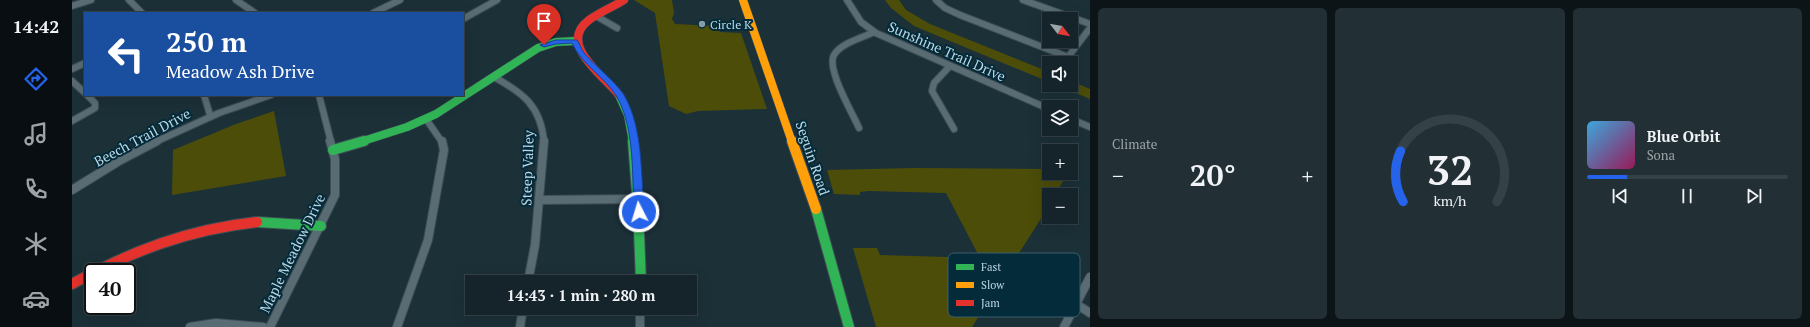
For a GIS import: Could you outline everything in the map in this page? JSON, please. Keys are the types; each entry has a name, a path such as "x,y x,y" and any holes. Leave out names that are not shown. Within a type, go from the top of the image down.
{"street":[{"path":"72,6 91,0"},
{"path":"129,0 141,12"},
{"path":"236,0 254,12"},
{"path":"376,12 400,0"},
{"path":"464,18 497,0"},
{"path":"624,0 596,16 580,28 575,41 580,53 615,88 627,108 633,133 641,244 641,275"},
{"name":"Seguin Road","path":"743,0 821,222 849,327"},
{"name":"Sunshine Trail Drive","path":"847,0 861,22 874,32 1042,106"},
{"path":"936,0 945,8 960,15 1068,57 1090,28"},
{"path":"1023,0 1090,24"},
{"path":"596,16 617,28"},
{"path":"859,128 835,76 832,61 839,49 874,32"},
{"path":"464,96 544,45 556,42 575,41"},
{"path":"72,69 84,63"},
{"path":"950,66 934,83 932,91 954,129"},
{"name":"Steep Valley","path":"494,77 520,93 534,107 540,117 544,141 535,245 529,275"},
{"path":"72,81 84,92"},
{"path":"72,121 95,108 95,103 88,96"},
{"path":"204,96 210,115"},
{"name":"Beech Trail Drive","path":"72,190 114,163 210,115 268,96"},
{"name":"Maple Meadow Drive","path":"270,327 335,195 335,159 319,96"},
{"path":"333,150 391,133 426,119 463,96"},
{"path":"397,327 428,240 444,150 441,138 426,119"},
{"path":"1078,122 1090,127"},
{"path":"539,200 638,199"},
{"path":"72,284 122,257 146,247 192,232 229,225 258,222 321,226"},
{"path":"1080,296 1090,277"},
{"path":"1080,307 1090,313"},
{"path":"520,327 522,315"},
{"path":"640,315 640,327"},
{"path":"1064,327 1069,317"},
{"path":"190,327 216,323 263,327"}],"shaded area":[{"path":"634,0 672,0 674,13 672,19 675,24 718,26 720,32 741,33 767,109 698,111 686,114 669,106 655,13"},
{"path":"885,0 899,0 906,10 930,24 1042,69 1042,79 914,26 891,8"},
{"path":"1078,84 1090,89 1090,99 1074,92 1078,92"},
{"path":"274,111 286,176 172,195 173,150 236,124"},
{"path":"914,168 1042,169 1042,180 1064,180 1059,188 1042,188 1042,217 1019,253 977,253 946,193 869,191 860,192 860,195 834,194 827,170"},
{"path":"853,248 877,248 880,255 948,257 948,317 978,317 972,327 876,327"}],"traffic: fast":[{"path":"464,96 538,48 556,42 575,41"},
{"path":"619,95 628,115 633,137 637,181 641,275"},
{"path":"333,150 407,127 436,114 464,96"},
{"path":"816,209 849,327"},
{"path":"257,222 321,226"}],"traffic: slow":[{"path":"743,0 816,209"}],"traffic: jam":[{"path":"619,95 588,61 577,42 578,33 588,20 624,0"},
{"path":"72,284 116,261 161,242 208,229 257,222"}],"place":[{"name":"Circle K","path":"702,24"}],"route":[{"path":"544,45 556,42 575,41 580,53 608,79 627,108 633,133 639,212"}]}
